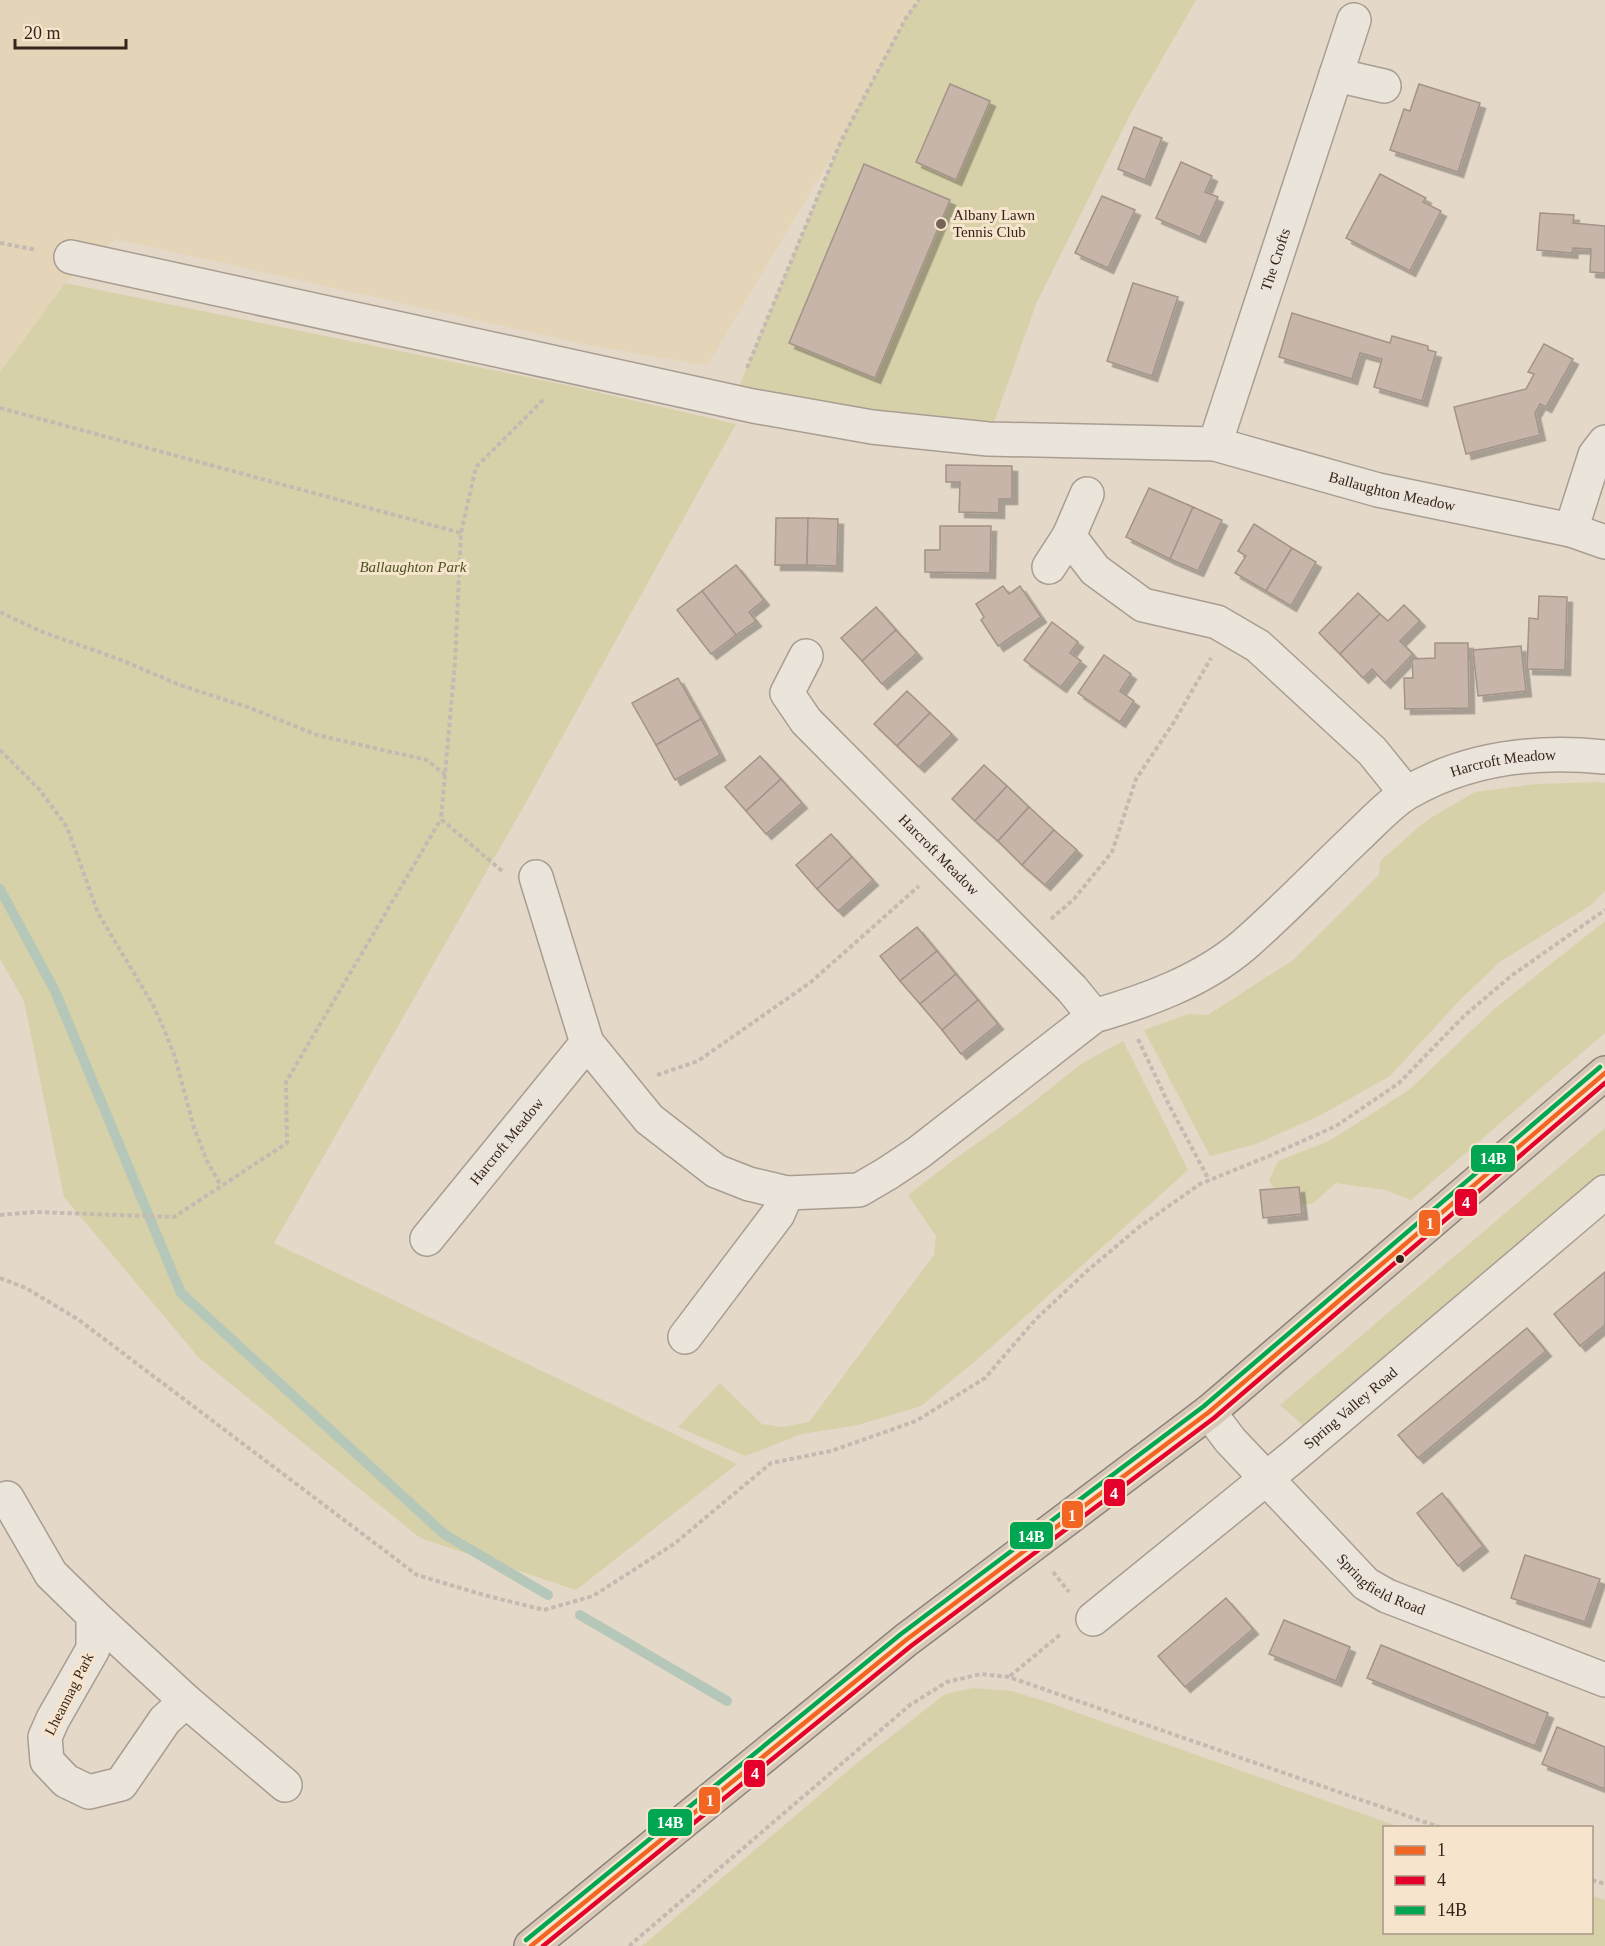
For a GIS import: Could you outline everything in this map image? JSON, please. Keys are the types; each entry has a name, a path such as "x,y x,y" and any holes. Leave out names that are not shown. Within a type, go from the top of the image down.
{"highway":[{"path":"531,1946 906,1640 1209,1412 1605,1073"}],"street":[{"name":"The Crofts","path":"1215,444 1354,20"},
{"path":"1336,75 1384,86"},
{"name":"Ballaughton Meadow","path":"71,257 753,406 872,427 987,439 1215,444 1378,490 1572,530 1605,542"},
{"path":"1572,530 1595,455 1605,442"},
{"path":"1049,567 1069,536 1087,494"},
{"path":"1069,536 1095,570 1143,605 1217,622 1257,646 1372,751 1406,793"},
{"name":"Harcroft Meadow","path":"806,656 774,693 806,721 1072,989 1108,1012"},
{"name":"Harcroft Meadow","path":"536,877 587,1043 650,1119 716,1171 749,1184 787,1193 859,1190 918,1154 1108,1012 1179,985 1212,968 1243,945 1406,793 1458,770 1503,758 1548,754 1605,757"},
{"name":"Harcroft Meadow","path":"427,1239 587,1043"},
{"name":"Spring Valley Road","path":"1078,1614 1266,1479 1605,1192"},
{"path":"685,1337 778,1214 787,1193"},
{"name":"Springfield Road","path":"1209,1412 1230,1440 1366,1584 1387,1596 1605,1680"},
{"path":"2,1494 51,1574 93,1616 186,1701 285,1785"},
{"name":"Lheannag Park","path":"93,1616 93,1649 45,1737 47,1761 66,1781 89,1792 121,1784 165,1720 186,1701"}],"path":[{"path":"734,401 840,143 906,18 919,0"},
{"path":"0,1215 35,1212 174,1217 287,1143 286,1082 441,819 455,662 461,533 477,467 575,367"},
{"path":"0,408 461,533"},
{"path":"0,612 40,631 121,660 180,685 250,708 316,735 427,760 445,775"},
{"path":"1025,941 1074,899 1112,852 1136,779 1174,722 1229,629"},
{"path":"0,750 39,789 67,827 98,913 148,996 164,1029 175,1058 194,1128 207,1161 221,1186"},
{"path":"441,819 546,908"},
{"path":"622,1086 698,1061 811,982 916,889 948,864"},
{"path":"0,1278 26,1288 79,1320 417,1575 544,1610 593,1596 674,1544 771,1463 831,1451 916,1421 985,1378 1036,1319 1087,1271 1139,1227 1200,1184 1336,1126 1399,1083 1464,1016 1511,976 1605,910"},
{"path":"1108,1012 1169,1105 1209,1180"},
{"path":"1009,1677 1078,1614 1031,1546"},
{"path":"629,1946 910,1705 947,1682 981,1674 1009,1677 1439,1826"}],"shaded area":[{"path":"0,0 919,0 906,18 840,143 707,366 584,344 115,239 65,283 0,372"}],"green space":[{"name":"Albany Lawn Tennis Club","path":"919,0 1196,0 1133,109 1036,304 988,439 733,401 840,143 906,18"},
{"name":"Ballaughton Park","path":"65,283 566,385 736,424 524,806 274,1243 737,1464 576,1590 420,1538 199,1358 64,1197 24,1001 0,959 0,372"},
{"path":"1605,783 1605,891 1591,905 1501,961 1458,1002 1390,1076 1319,1116 1256,1144 1210,1156 1144,1030 1188,1014 1208,1015 1293,960 1379,875 1380,861 1427,820 1475,792 1536,784"},
{"path":"1605,921 1605,1033 1411,1200 1385,1190 1336,1183 1312,1204 1283,1203 1269,1180 1278,1161 1329,1141 1409,1090 1493,1010"},
{"path":"1123,1041 1188,1170 979,1358 921,1406 858,1425 802,1434 745,1456 678,1427 720,1383 762,1424 782,1427 809,1422 934,1255 936,1236 908,1195 1014,1117 1081,1064"},
{"path":"1605,1128 1605,1173 1306,1428 1280,1405"},
{"path":"973,1688 1012,1691 1397,1826 1383,1826 1383,1934 1593,1934 1593,1896 1605,1900 1605,1946 642,1946 856,1764 945,1694"}],"building":[{"path":"950,84 990,101 956,180 916,162"},
{"path":"1419,84 1480,103 1458,172 1390,150 1404,109 1410,111"},
{"path":"1134,127 1162,138 1145,180 1118,169"},
{"path":"1181,162 1212,176 1205,192 1218,197 1200,237 1156,218"},
{"path":"864,164 950,200 875,378 789,343"},
{"path":"1380,174 1426,198 1423,202 1441,211 1410,271 1346,238"},
{"path":"1102,196 1135,210 1108,268 1075,253"},
{"path":"1540,213 1574,215 1573,223 1605,226 1605,273 1590,272 1591,249 1573,248 1572,253 1537,250"},
{"path":"1133,283 1178,297 1152,376 1107,361"},
{"path":"1292,313 1390,343 1392,336 1428,346 1428,350 1436,352 1422,401 1374,387 1382,359 1360,353 1352,379 1279,357"},
{"path":"1544,344 1573,359 1546,407 1540,404 1535,413 1540,435 1466,454 1454,407 1526,389 1534,374 1528,372"},
{"path":"946,465 1012,466 1012,499 999,499 999,513 959,512 960,482 946,482"},
{"path":"1149,488 1193,507 1170,559 1126,537"},
{"path":"1193,507 1222,520 1198,571 1170,559"},
{"path":"776,518 808,518 807,565 775,565"},
{"path":"808,518 838,519 837,566 807,565"},
{"path":"1254,524 1292,548 1266,591 1235,573 1246,556 1238,551"},
{"path":"940,526 991,526 990,573 925,572 925,550 940,550"},
{"path":"1292,548 1316,562 1291,606 1266,591"},
{"path":"736,565 764,600 749,612 756,621 736,635 702,591"},
{"path":"1003,586 1009,594 1020,586 1041,617 998,646 981,620 984,617 976,604"},
{"path":"702,591 736,635 711,654 677,610"},
{"path":"1358,593 1380,614 1340,654 1319,633"},
{"path":"1539,596 1567,597 1565,670 1527,669 1529,618 1538,619"},
{"path":"1404,605 1420,621 1400,641 1413,654 1385,683 1372,669 1363,678 1340,654 1380,614 1388,621"},
{"path":"876,607 896,630 862,661 841,638"},
{"path":"1052,622 1078,642 1070,653 1081,661 1061,687 1024,660"},
{"path":"896,630 917,653 882,684 862,661"},
{"path":"1435,643 1468,643 1469,708 1405,709 1404,678 1413,678 1412,659 1435,658"},
{"path":"1521,646 1526,691 1478,696 1473,650"},
{"path":"1104,655 1131,674 1120,691 1134,701 1120,722 1078,693"},
{"path":"678,678 701,719 656,745 632,703"},
{"path":"907,691 930,713 897,746 874,724"},
{"path":"930,713 952,734 919,767 897,746"},
{"path":"701,719 720,755 675,780 656,745"},
{"path":"760,756 781,779 746,811 725,787"},
{"path":"984,765 1007,786 975,821 952,799"},
{"path":"781,779 802,803 766,834 746,811"},
{"path":"1007,786 1029,807 998,841 975,821"},
{"path":"1029,807 1054,830 1022,865 998,841"},
{"path":"1054,830 1077,850 1045,885 1022,865"},
{"path":"831,834 852,857 817,889 796,865"},
{"path":"852,857 873,880 838,911 817,889"},
{"path":"917,927 937,951 900,981 880,956"},
{"path":"937,951 956,974 920,1004 900,981"},
{"path":"956,974 978,1000 942,1030 920,1004"},
{"path":"978,1000 998,1024 961,1054 942,1030"},
{"path":"1299,1187 1302,1214 1263,1218 1260,1190"},
{"path":"1605,1272 1605,1325 1580,1346 1554,1314"},
{"path":"1527,1328 1546,1351 1418,1458 1398,1435"},
{"path":"1442,1493 1483,1546 1458,1566 1417,1513"},
{"path":"1525,1555 1600,1579 1585,1622 1511,1598"},
{"path":"1226,1598 1253,1629 1185,1687 1158,1656"},
{"path":"1284,1620 1350,1647 1336,1681 1269,1654"},
{"path":"1381,1645 1548,1713 1535,1746 1367,1678"},
{"path":"1557,1727 1605,1747 1605,1789 1542,1764"}],"waterway":[{"path":"0,889 55,991 181,1293 444,1534 548,1595"},
{"path":"580,1615 727,1701"}],"transit line":[{"name":"14B","path":"526,1940 901,1634 1204,1406 1600,1067"},
{"name":"1","path":"531,1946 906,1640 1209,1412 1605,1073"},
{"name":"4","path":"543,1946 911,1646 1214,1418 1605,1083"}],"place":[{"name":"Albany Lawn Tennis Club","path":"941,224"}]}
